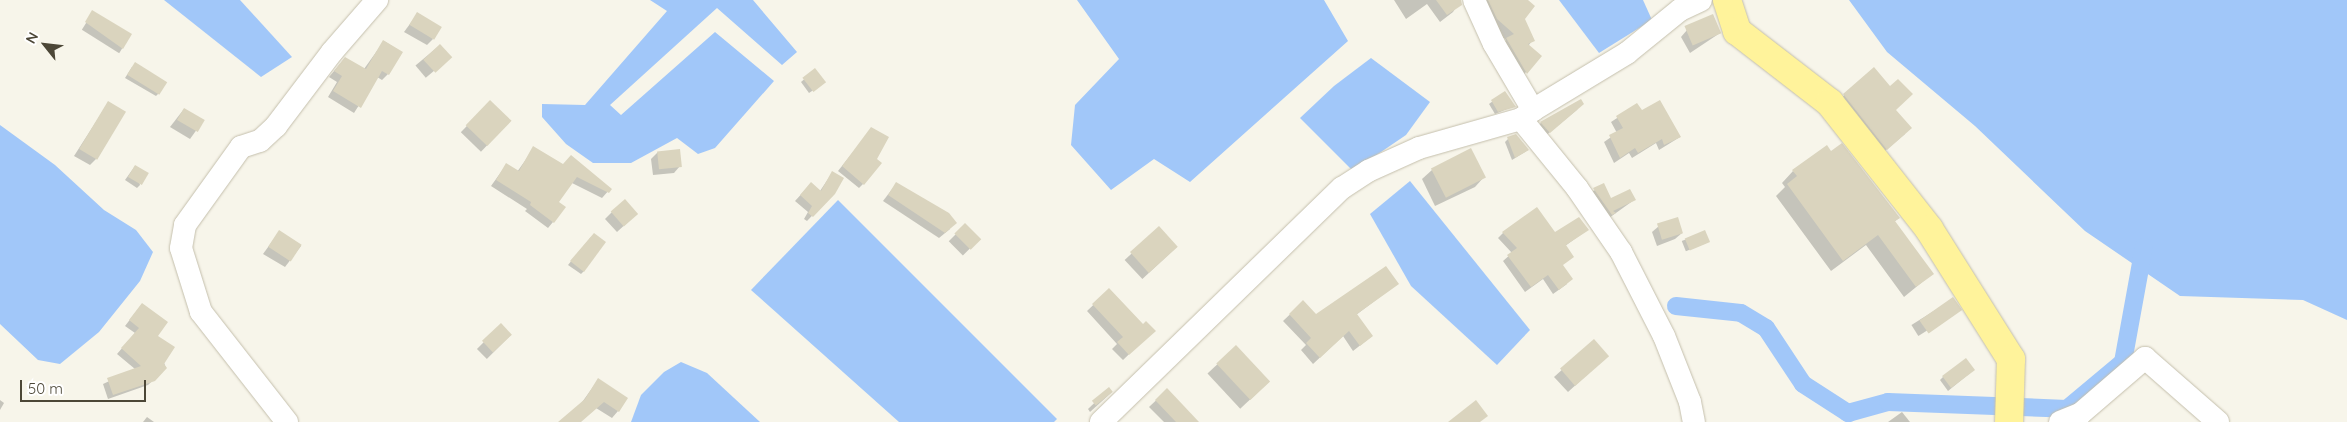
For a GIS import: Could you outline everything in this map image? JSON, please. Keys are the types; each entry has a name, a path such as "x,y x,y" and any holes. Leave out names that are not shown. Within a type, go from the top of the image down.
{"main road":[{"path":"1727,0 1738,31 1830,103 1928,228 2011,359 2009,420"}],"street":[{"path":"287,422 201,312 181,248 185,225 241,147 260,141 276,126 332,52 377,0"},
{"path":"1474,0 1526,115 1621,252 1664,336 1694,422"},
{"path":"1101,422 1342,188 1368,171 1419,148 1526,115 1626,53 1680,10 1701,0"},
{"path":"2060,422 2080,414 2145,358 2218,422"}],"water":[{"path":"164,0 240,0 292,57 261,77"},
{"path":"650,0 753,0 797,52 782,65 717,8 610,105 621,115 715,32 774,81 715,148 698,154 677,138 631,163 593,163 566,144 542,117 542,104 585,105 667,11"},
{"path":"1077,0 1324,0 1348,41 1190,182 1154,159 1111,190 1071,145 1075,105 1119,59"},
{"path":"1559,0 1643,0 1652,20 1599,53"},
{"path":"1849,0 2347,0 2347,320 2303,300 2180,296 2085,231 1975,126 1887,52"},
{"path":"1371,58 1430,102 1406,135 1353,171 1300,118 1334,86"},
{"path":"0,125 55,165 104,210 136,230 153,252 140,281 99,332 60,364 38,360 0,324"},
{"path":"1410,181 1530,330 1497,365 1411,286 1370,214"},
{"path":"838,200 1057,419 1054,422 899,422 751,290"},
{"path":"681,362 707,373 760,422 631,422 641,395 664,372"}],"building":[{"path":"1436,0 1461,0 1462,5 1447,15"},
{"path":"1488,0 1528,0 1535,6 1525,19 1535,41 1528,44 1542,56 1527,74 1506,38 1514,34 1497,19"},
{"path":"92,10 132,34 123,49 85,22"},
{"path":"417,12 442,27 434,40 409,25"},
{"path":"1713,14 1721,33 1693,45 1684,26"},
{"path":"383,40 403,52 389,75 382,71 361,108 333,91 342,76 334,71 345,57 366,69"},
{"path":"440,44 452,57 435,73 423,60"},
{"path":"135,62 167,82 159,95 127,75"},
{"path":"1874,67 1890,86 1898,79 1913,94 1896,110 1912,128 1887,150 1843,94"},
{"path":"815,68 826,82 813,92 802,78"},
{"path":"1505,91 1516,107 1498,112 1491,100"},
{"path":"1581,99 1584,104 1550,133 1540,122"},
{"path":"490,100 512,121 487,146 466,125"},
{"path":"1660,100 1681,137 1664,145 1662,139 1638,153 1635,148 1620,158 1609,135 1623,128 1616,116 1637,103 1642,110"},
{"path":"108,101 126,112 97,160 79,149"},
{"path":"184,108 205,120 198,132 177,120"},
{"path":"871,127 889,137 877,159 882,163 864,185 842,166"},
{"path":"1516,134 1529,150 1515,158 1507,137"},
{"path":"1842,143 1900,218 1895,221 1934,274 1916,287 1878,235 1843,261 1787,184 1797,176 1792,170 1827,145 1831,151"},
{"path":"533,146 563,164 571,155 612,189 609,193 577,177 559,202 566,207 554,223 530,205 531,202 496,180 506,163 519,171"},
{"path":"1471,148 1486,177 1446,198 1431,168"},
{"path":"680,149 682,167 659,169 657,151"},
{"path":"135,165 149,173 142,185 128,177"},
{"path":"832,171 844,178 835,194 813,217 808,213 812,206 800,195 811,182 821,191"},
{"path":"896,182 949,213 957,223 945,233 888,195"},
{"path":"1604,183 1611,198 1630,189 1636,200 1613,211 1616,213 1612,215 1593,188"},
{"path":"625,199 638,214 624,227 611,211"},
{"path":"1537,207 1555,232 1579,217 1589,230 1566,245 1574,257 1563,265 1573,279 1559,290 1548,275 1531,287 1507,255 1517,248 1502,232"},
{"path":"1678,217 1683,233 1662,240 1657,223"},
{"path":"965,223 981,239 971,250 954,234"},
{"path":"1159,226 1178,247 1149,273 1130,252"},
{"path":"279,230 302,245 291,261 268,247"},
{"path":"1705,230 1710,242 1690,251 1685,239"},
{"path":"594,233 606,242 584,272 570,261"},
{"path":"1386,266 1399,284 1357,314 1373,336 1360,346 1349,331 1320,358 1306,343 1311,338 1289,314 1303,300 1316,314"},
{"path":"1109,288 1143,324 1146,321 1156,331 1129,355 1117,342 1123,337 1092,304"},
{"path":"1953,297 1962,310 1929,334 1919,321"},
{"path":"142,303 168,322 158,336 175,347 164,364 167,368 155,381 113,395 107,378 141,366 121,348 139,328 129,320"},
{"path":"501,323 512,335 493,352 482,341"},
{"path":"1594,339 1609,356 1575,386 1560,369"},
{"path":"1236,345 1270,382 1250,400 1216,363"},
{"path":"1966,358 1975,370 1951,388 1942,376"},
{"path":"598,378 628,398 619,412 604,402 581,422 558,422 585,399"},
{"path":"1109,387 1113,392 1096,406 1092,401"},
{"path":"1167,388 1199,422 1176,422 1155,400"},
{"path":"1476,400 1488,416 1480,422 1448,422"}],"waterway":[{"path":"1676,306 1741,313 1766,328 1803,384 1848,413 1888,402 2067,409 2123,362 2144,247"}]}
